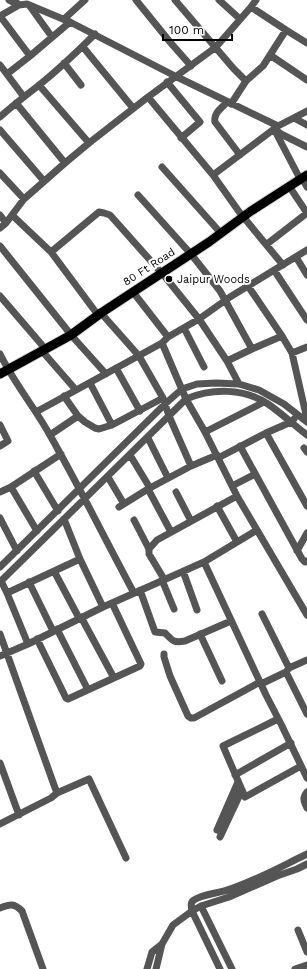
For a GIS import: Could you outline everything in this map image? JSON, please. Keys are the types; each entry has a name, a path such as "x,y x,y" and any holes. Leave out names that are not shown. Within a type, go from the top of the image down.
{"main road":[{"name":"80 Ft Road","path":"189,252 209,242 242,214 289,186 302,176 307,169"},
{"name":"80 Ft Road","path":"4,369 69,333 189,252 206,238 302,176"},
{"name":"80 Ft Road","path":"98,312 133,292 160,271"}],"street":[{"path":"9,0 29,2 67,20 229,103 275,128 280,134 307,147"},
{"path":"7,74 52,37 85,0"},
{"path":"136,0 191,66"},
{"path":"175,0 233,68 246,81"},
{"path":"219,0 240,19"},
{"path":"3,226 24,199 65,163 133,108 216,47 256,0"},
{"path":"17,2 0,16 30,56"},
{"path":"29,2 52,37"},
{"path":"251,7 307,43"},
{"path":"240,155 214,119 217,112 229,103 246,81 263,66 286,30"},
{"path":"0,117 83,47 95,34"},
{"path":"83,47 133,108"},
{"path":"270,55 307,80"},
{"path":"64,63 81,84"},
{"path":"0,65 24,97"},
{"path":"167,82 200,122 181,138"},
{"path":"39,85 89,143"},
{"path":"148,97 213,175 283,265"},
{"path":"16,103 65,163"},
{"path":"213,175 275,128 307,111"},
{"path":"294,118 307,125"},
{"path":"275,128 307,187"},
{"path":"0,130 44,181"},
{"path":"162,167 218,230"},
{"path":"0,173 24,199"},
{"path":"267,244 307,213 289,186"},
{"path":"138,195 189,252 220,291 252,349"},
{"path":"51,252 99,212 104,212 110,215 160,271 199,319 227,361 240,384"},
{"path":"0,215 3,226"},
{"path":"12,215 51,252 98,312 139,356 164,401 191,466"},
{"path":"0,246 69,333 106,374"},
{"path":"36,412 162,343 168,337 199,319 225,300 307,250"},
{"path":"296,257 307,275"},
{"path":"274,270 307,320"},
{"path":"248,286 292,353 305,398 307,419"},
{"path":"133,292 168,337"},
{"path":"0,296 76,390"},
{"path":"184,328 204,367"},
{"path":"227,361 282,336"},
{"path":"162,343 186,399 205,432 237,496 307,615"},
{"path":"292,353 307,347"},
{"path":"0,354 4,369 36,412 61,454 137,592 155,632 165,633 173,642 177,642 184,641 232,621"},
{"path":"116,368 140,411"},
{"path":"90,383 112,425"},
{"path":"64,396 78,416 85,422 99,429 112,425 164,401 182,389 197,384 240,384 259,390 284,404 307,422"},
{"path":"28,644 7,593 0,581 148,438 186,399 204,393 223,391 247,394 264,402 307,435"},
{"path":"0,567 80,489 164,401"},
{"path":"205,432 264,402"},
{"path":"108,477 122,506 191,466 240,446 291,422 297,414"},
{"path":"50,435 78,416"},
{"path":"0,425 8,442 0,446"},
{"path":"266,433 307,506"},
{"path":"148,438 168,478"},
{"path":"240,446 297,551 303,561 307,561"},
{"path":"0,492 11,487 61,454"},
{"path":"130,455 171,532"},
{"path":"34,471 58,511"},
{"path":"232,486 255,474"},
{"path":"11,487 37,531"},
{"path":"176,492 190,521"},
{"path":"149,549 157,540 237,496"},
{"path":"217,506 237,542"},
{"path":"0,518 17,551"},
{"path":"64,519 80,559 103,607"},
{"path":"134,520 149,549 149,554 163,580 174,609"},
{"path":"3,655 103,607 204,562 257,530"},
{"path":"297,551 307,533"},
{"path":"7,593 80,559"},
{"path":"204,562 266,695 307,778"},
{"path":"54,571 114,678"},
{"path":"183,571 197,610"},
{"path":"29,582 88,690"},
{"path":"37,639 66,698 69,699 114,678 141,665 112,603"},
{"path":"262,614 307,714"},
{"path":"0,634 3,655 52,777 56,793"},
{"path":"200,634 222,681"},
{"path":"164,654 170,676 188,716 191,718 194,718 307,660"},
{"path":"278,719 223,746 245,797 301,766"},
{"path":"217,830 237,779 291,743"},
{"path":"0,764 19,815"},
{"path":"0,824 51,798 56,793 89,779 126,858"},
{"path":"220,837 242,790"},
{"path":"307,792 303,801 307,808"},
{"path":"220,969 190,906 194,900 199,897 228,890 250,882 307,854"},
{"path":"156,969 162,944 173,925 192,911 201,906 229,897 277,876 298,869 307,864"},
{"path":"0,908 11,905 17,906 22,911 43,969"},
{"path":"201,906 232,969"},
{"path":"298,930 307,952"},
{"path":"147,969 152,952 162,944"},
{"path":"295,969 307,965"}],"place":[{"name":"Jaipur Woods","path":"169,279"}]}
